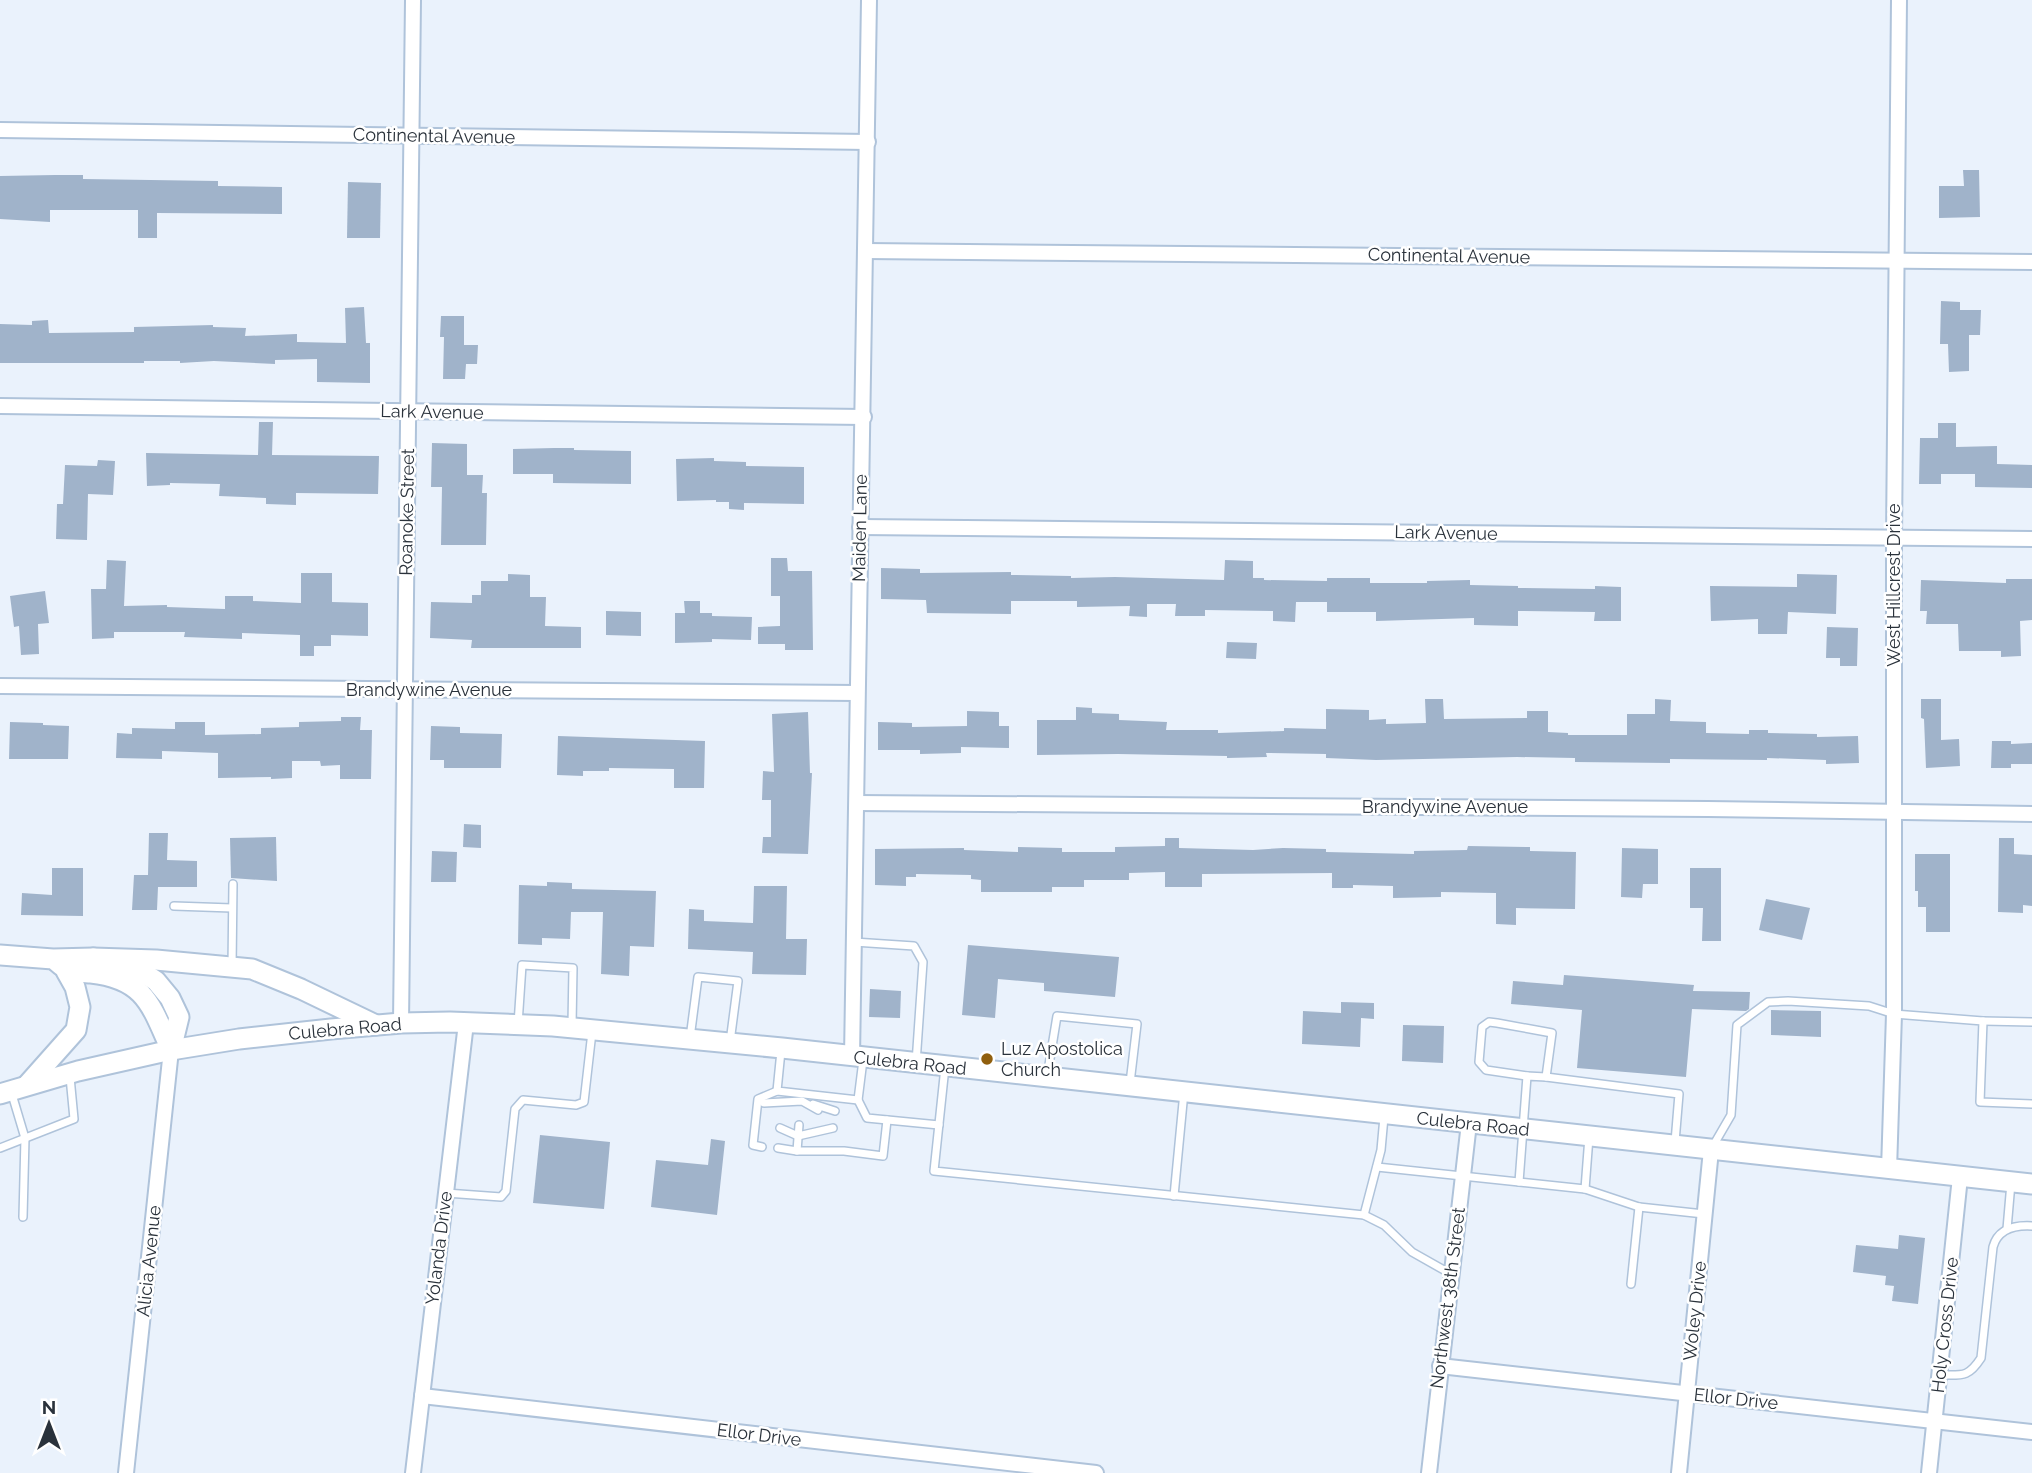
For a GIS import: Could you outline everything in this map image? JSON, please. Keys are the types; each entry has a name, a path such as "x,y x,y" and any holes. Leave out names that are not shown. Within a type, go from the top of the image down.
{"main road":[{"path":"0,955 60,965 128,982 145,996 171,1050"},
{"path":"93,958 136,968 156,981 170,998 179,1017 171,1050"},
{"path":"60,965 93,958 156,960 252,969 377,1025"},
{"path":"13,1090 76,1030 80,1007 75,987 60,965"},
{"name":"Culebra Road","path":"13,1090 69,1073 171,1050 252,1038 401,1023 518,1024 782,1048 2032,1184"}],"street":[{"name":"Roanoke Street","path":"401,1023 413,0"},
{"name":"Maiden Lane","path":"858,1057 854,942 869,0"},
{"name":"West Hillcrest Drive","path":"1889,1170 1894,1014 1895,260 1899,0"},
{"name":"Continental Avenue","path":"0,130 868,142"},
{"name":"Continental Avenue","path":"866,251 2032,262"},
{"name":"Lark Avenue","path":"0,406 864,418"},
{"name":"Lark Avenue","path":"860,527 2032,539"},
{"name":"Brandywine Avenue","path":"0,686 857,693"},
{"name":"Brandywine Avenue","path":"857,803 2032,814"},
{"name":"Yolanda Drive","path":"413,1473 466,1023"},
{"name":"Alicia Avenue","path":"126,1473 171,1050"},
{"name":"Northwest 38th Street","path":"1429,1473 1469,1123"},
{"name":"Woley Drive","path":"1679,1473 1711,1150"},
{"name":"Holy Cross Drive","path":"1929,1473 1960,1177"},
{"name":"Ellor Drive","path":"1440,1366 2032,1432"},
{"name":"Ellor Drive","path":"422,1396 1096,1473"}],"lane":[{"path":"232,967 233,884"},
{"path":"174,906 232,908"},
{"path":"854,942 914,946 923,962 916,1063"},
{"path":"518,1024 522,965 573,968 572,1027"},
{"path":"690,1039 698,977 738,981 730,1043"},
{"path":"1711,1150 1731,1115 1737,1025 1768,1002 1787,1000 1869,1006 1894,1014 2032,1022"},
{"path":"1047,1077 1057,1016 1138,1024 1130,1087"},
{"path":"1983,1021 1980,1102 2032,1104"},
{"path":"1546,1077 1552,1033 1489,1022 1482,1027 1479,1062 1486,1070 1679,1094 1674,1146"},
{"path":"446,1193 501,1197 506,1191 515,1109 523,1100 576,1104 584,1102 592,1029"},
{"path":"777,1091 782,1048"},
{"path":"858,1057 858,1100 867,1118 939,1125"},
{"path":"945,1067 934,1171 1364,1215 1384,1225 1412,1252 1451,1274"},
{"path":"0,1148 74,1119 69,1073"},
{"path":"1519,1182 1527,1076"},
{"path":"13,1090 25,1138 23,1217"},
{"path":"762,1147 753,1145 758,1099 777,1091 835,1111"},
{"path":"1174,1196 1184,1092"},
{"path":"764,1103 858,1100"},
{"path":"784,1105 802,1101 818,1110"},
{"path":"1364,1215 1381,1150 1384,1114"},
{"path":"778,1149 844,1151 883,1156 887,1120"},
{"path":"797,1151 799,1125"},
{"path":"781,1126 798,1136 833,1128"},
{"path":"798,1136 816,1127"},
{"path":"1585,1189 1589,1136"},
{"path":"1377,1167 1585,1189 1639,1207 1705,1214"},
{"path":"2007,1229 2011,1182"},
{"path":"1631,1284 1639,1207"},
{"path":"1940,1375 1964,1375 1973,1371 1981,1359 1996,1238 2007,1229 2032,1226"}],"building":[{"path":"1963,170 1979,170 1980,217 1939,218 1939,186 1964,186"},
{"path":"83,175 83,179 218,181 218,186 282,187 282,214 157,213 157,238 138,238 138,210 50,210 50,222 0,219 0,176"},
{"path":"348,182 381,183 380,238 347,238"},
{"path":"1941,301 1960,302 1960,310 1981,310 1980,335 1969,335 1969,371 1949,372 1948,344 1940,344"},
{"path":"364,307 366,343 370,343 370,383 317,382 317,359 275,360 275,364 214,361 0,363 0,324 32,325 32,321 48,320 49,333 134,332 134,327 213,325 246,328 245,336 297,334 297,342 346,343 345,308"},
{"path":"441,316 464,316 464,345 478,345 477,364 466,364 465,379 443,379 444,337 440,337"},
{"path":"259,422 273,422 272,455 379,456 378,494 296,493 296,505 266,504 266,498 219,496 220,484 170,483 147,486 146,453 258,455"},
{"path":"1938,423 1956,423 1956,447 1997,446 1997,464 2032,465 2032,488 1975,487 1975,474 1941,474 1941,484 1919,484 1920,438 1938,438"},
{"path":"432,443 467,444 467,475 483,475 482,493 487,493 486,545 441,545 442,487 431,487"},
{"path":"513,449 631,451 631,484 553,483 553,474 513,474"},
{"path":"714,458 714,461 746,462 746,466 804,467 804,504 744,503 744,510 729,509 729,502 716,500 677,501 676,459"},
{"path":"98,460 115,461 113,495 88,494 87,540 56,539 57,504 63,504 65,465 97,466"},
{"path":"771,558 787,558 788,571 812,571 813,650 785,650 785,644 758,644 758,627 780,626 780,596 771,596"},
{"path":"107,560 126,561 124,606 167,605 225,609 225,596 253,596 253,601 301,603 301,573 332,573 332,602 368,603 368,636 331,635 331,646 314,646 314,656 300,656 300,635 242,633 242,639 184,637 185,632 114,632 114,638 92,639 91,589 106,589"},
{"path":"1225,560 1253,561 1253,578 1264,580 1327,581 1327,578 1370,578 1370,583 1470,580 1470,585 1518,588 1621,587 1621,621 1594,621 1595,612 1518,611 1518,626 1474,625 1474,618 1376,621 1376,612 1327,612 1327,602 1296,602 1295,622 1273,621 1273,611 1205,610 1205,616 1175,616 1176,604 1147,604 1147,617 1129,616 1130,606 1077,607 1077,601 1011,601 1011,614 927,613 926,600 881,599 881,568 920,569 920,573 1011,572 1011,575 1071,578 1224,580"},
{"path":"508,574 530,575 530,597 546,597 545,626 581,627 581,648 471,648 472,640 430,638 431,602 472,603 472,595 481,595 481,581 508,581"},
{"path":"1797,574 1837,575 1836,614 1788,612 1787,634 1758,634 1758,619 1711,621 1710,586 1797,587"},
{"path":"2006,579 2032,579 2032,620 2020,621 2021,656 2001,657 2001,651 1959,651 1958,624 1926,624 1927,611 1920,611 1921,580 2006,583"},
{"path":"45,591 49,623 38,624 39,654 21,655 19,626 14,627 10,596"},
{"path":"684,601 700,601 700,613 712,613 712,616 752,617 751,640 712,639 712,642 675,643 675,613 685,613"},
{"path":"606,611 641,612 641,636 606,635"},
{"path":"1827,627 1858,628 1857,666 1840,666 1840,658 1826,658"},
{"path":"1227,642 1257,643 1256,659 1226,658"},
{"path":"1425,699 1443,699 1444,719 1527,718 1527,711 1548,711 1548,732 1568,735 1627,735 1627,714 1655,714 1655,699 1671,700 1670,721 1706,722 1706,733 1749,734 1749,730 1768,730 1768,733 1817,734 1817,737 1858,736 1859,763 1826,764 1826,760 1767,758 1670,759 1670,763 1575,762 1575,758 1517,757 1376,760 1326,758 1326,754 1266,753 1267,757 1227,758 1118,754 1037,755 1037,720 1076,720 1076,707 1092,708 1092,713 1119,714 1119,720 1167,722 1166,730 1218,730 1218,733 1284,731 1284,728 1326,729 1326,709 1369,710 1369,720 1386,719 1386,724 1426,723"},
{"path":"1921,699 1941,699 1941,740 1959,739 1960,766 1926,768"},
{"path":"967,711 999,712 999,726 1009,726 1009,748 961,747 961,753 920,754 920,750 878,750 878,722 912,723 912,727 967,726"},
{"path":"808,712 812,773 808,854 762,853 763,837 771,837 771,800 762,800 763,771 774,772 772,714"},
{"path":"341,717 361,717 360,730 372,730 371,779 340,779 340,765 321,766 320,761 292,761 292,778 271,779 218,778 218,753 162,751 162,759 116,758 117,733 132,734 132,728 175,729 175,722 205,722 205,735 261,734 261,728 299,727 299,722 341,721"},
{"path":"10,722 69,726 68,759 9,759"},
{"path":"431,726 460,727 460,733 502,734 501,768 444,768 444,760 430,760"},
{"path":"558,736 705,741 704,788 674,788 674,769 609,768 609,771 583,771 583,776 557,775"},
{"path":"1992,741 2032,743 2032,764 1991,768"},
{"path":"464,824 481,825 481,848 463,847"},
{"path":"149,833 168,833 167,860 197,861 197,887 158,887 157,910 132,910 134,875 148,875"},
{"path":"276,837 277,881 231,878 230,838"},
{"path":"1165,838 1179,838 1179,848 1326,849 1326,852 1414,854 1414,851 1467,850 1468,846 1530,847 1530,851 1576,852 1575,909 1516,908 1516,925 1496,924 1496,893 1441,892 1441,897 1393,898 1393,886 1353,885 1353,888 1332,888 1332,873 1202,874 1202,887 1165,887 1165,872 1129,873 1129,880 1084,880 1084,887 1052,887 1052,892 981,892 981,880 971,879 971,875 916,874 916,877 906,877 906,886 875,885 875,849 964,848 1018,852 1018,847 1062,848 1062,852 1115,852 1115,847 1165,846"},
{"path":"1999,838 2014,838 2014,854 2032,855 2032,906 2023,905 2023,913 1998,912"},
{"path":"1622,848 1658,849 1658,884 1643,884 1642,898 1621,897"},
{"path":"432,851 457,852 456,882 431,882"},
{"path":"1915,854 1950,854 1950,932 1926,932 1926,907 1918,907 1918,891 1915,891"},
{"path":"52,868 83,868 83,916 21,915 22,893 52,895"},
{"path":"1690,868 1721,868 1721,941 1702,941 1703,908 1690,908"},
{"path":"547,882 572,883 572,889 656,891 654,947 630,946 629,976 601,974 603,912 571,912 570,939 542,938 542,945 518,944 519,885 547,886"},
{"path":"754,886 787,886 786,939 807,939 806,975 752,974 753,952 688,949 689,909 704,910 704,921 753,923"},
{"path":"1766,899 1810,908 1802,940 1759,930"},
{"path":"968,945 1119,957 1115,997 1044,991 1044,983 998,979 995,1018 962,1015"},
{"path":"1564,975 1694,985 1693,991 1750,992 1749,1009 1692,1009 1686,1077 1577,1068 1582,1010 1511,1004 1513,981 1563,985"},
{"path":"870,989 901,991 900,1018 869,1017"},
{"path":"1341,1002 1374,1003 1374,1019 1361,1018 1360,1047 1302,1044 1303,1011 1341,1013"},
{"path":"1771,1010 1821,1011 1821,1037 1771,1035"},
{"path":"1403,1025 1444,1026 1443,1063 1402,1061"},
{"path":"540,1135 610,1142 604,1209 533,1203"},
{"path":"711,1139 725,1141 717,1215 651,1207 656,1160 708,1165"},
{"path":"1899,1235 1925,1238 1918,1304 1892,1301 1894,1286 1885,1285 1886,1276 1853,1272 1856,1245 1898,1249"}],"place":[{"name":"Luz Apostolica Church","path":"987,1059"}]}
